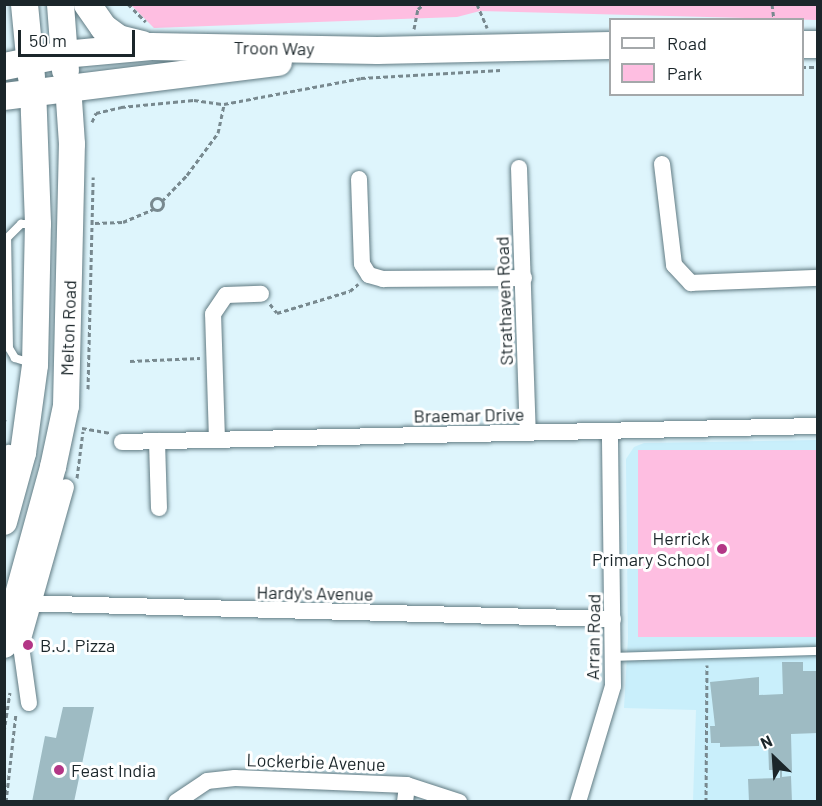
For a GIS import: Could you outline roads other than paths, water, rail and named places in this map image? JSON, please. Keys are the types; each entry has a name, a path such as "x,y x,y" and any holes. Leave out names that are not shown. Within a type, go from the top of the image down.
{"highway":[{"path":"4,24 22,4"},
{"name":"Melton Road","path":"22,4 16,63 33,90"},
{"name":"Melton Road","path":"60,4 63,54 68,86"},
{"path":"87,4 103,27 118,38 150,36"},
{"name":"Troon Way","path":"16,63 150,36 377,50 609,45"},
{"name":"Troon Way","path":"4,96 33,90 377,50"}],"main road":[{"name":"Melton Road","path":"4,645 25,604 66,406 72,144 68,86"},
{"name":"Melton Road","path":"4,522 12,458 35,364 38,224 33,90"},
{"path":"12,458 55,457"}],"street":[{"path":"662,164 674,266 691,283 818,278"},
{"name":"Strathaven Road","path":"519,168 528,433"},
{"path":"358,179 362,264 369,275 383,279 524,278"},
{"path":"217,440 213,314 218,302 226,296 261,294"},
{"name":"Braemar Drive","path":"122,442 818,426"},
{"name":"Arran Road","path":"578,801 613,686 610,431"},
{"path":"157,441 159,508"},
{"path":"29,703 21,646 25,604 66,487"},
{"name":"Hardy's Avenue","path":"25,604 614,619"},
{"name":"Lockerbie Avenue","path":"176,801 207,782 235,778 406,793 459,801"}],"lane":[{"path":"614,657 818,651"}],"place":[{"name":"Herrick Primary School","path":"722,549"},
{"name":"B.J. Pizza","path":"28,645"},
{"name":"Feast India","path":"59,770"}]}
